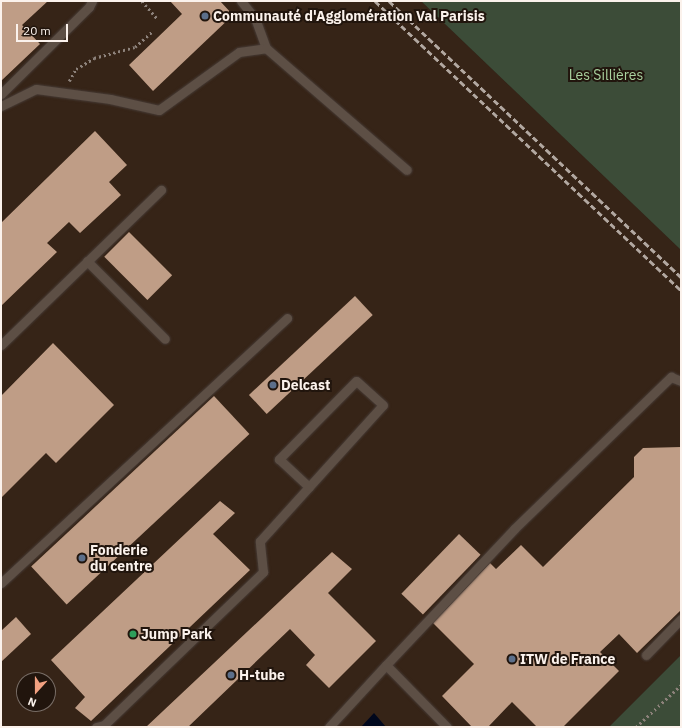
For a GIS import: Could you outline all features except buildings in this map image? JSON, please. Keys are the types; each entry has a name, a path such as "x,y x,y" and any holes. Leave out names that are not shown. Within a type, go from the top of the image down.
{"lane":[{"path":"1,94 89,7 92,1"},
{"path":"241,1 255,18 266,48 407,170"},
{"path":"1,106 36,90 110,99 159,110 238,52 266,48"},
{"path":"1,345 161,190"},
{"path":"87,262 165,339"},
{"path":"1,583 287,318"},
{"path":"329,727 514,529 671,377 681,381"},
{"path":"96,727 104,725 263,572 260,541 309,487 383,405 356,381 279,459 309,487"},
{"path":"646,655 681,619"},
{"path":"386,665 447,727"}],"path":[{"path":"142,1 157,18"},
{"path":"61,92 76,69 94,58 135,47 153,31"},
{"path":"636,727 681,685"}],"shaded area":[{"path":"1,1 421,1 681,250 681,655 609,727 1,727"}],"green space":[{"name":"Les Sillières","path":"421,1 681,1 681,250"},
{"path":"681,655 681,727 609,727"}],"water":[{"path":"374,713 386,727 361,727"}],"railway":[{"path":"375,1 681,290"},
{"path":"389,1 681,277"}],"place":[{"name":"Communauté d'Agglomération Val Parisis","path":"205,16"},
{"name":"Delcast","path":"273,385"},
{"name":"Fonderie du centre","path":"82,558"},
{"name":"Jump Park","path":"133,634"},
{"name":"ITW de France","path":"512,659"},
{"name":"H-tube","path":"231,675"}]}
